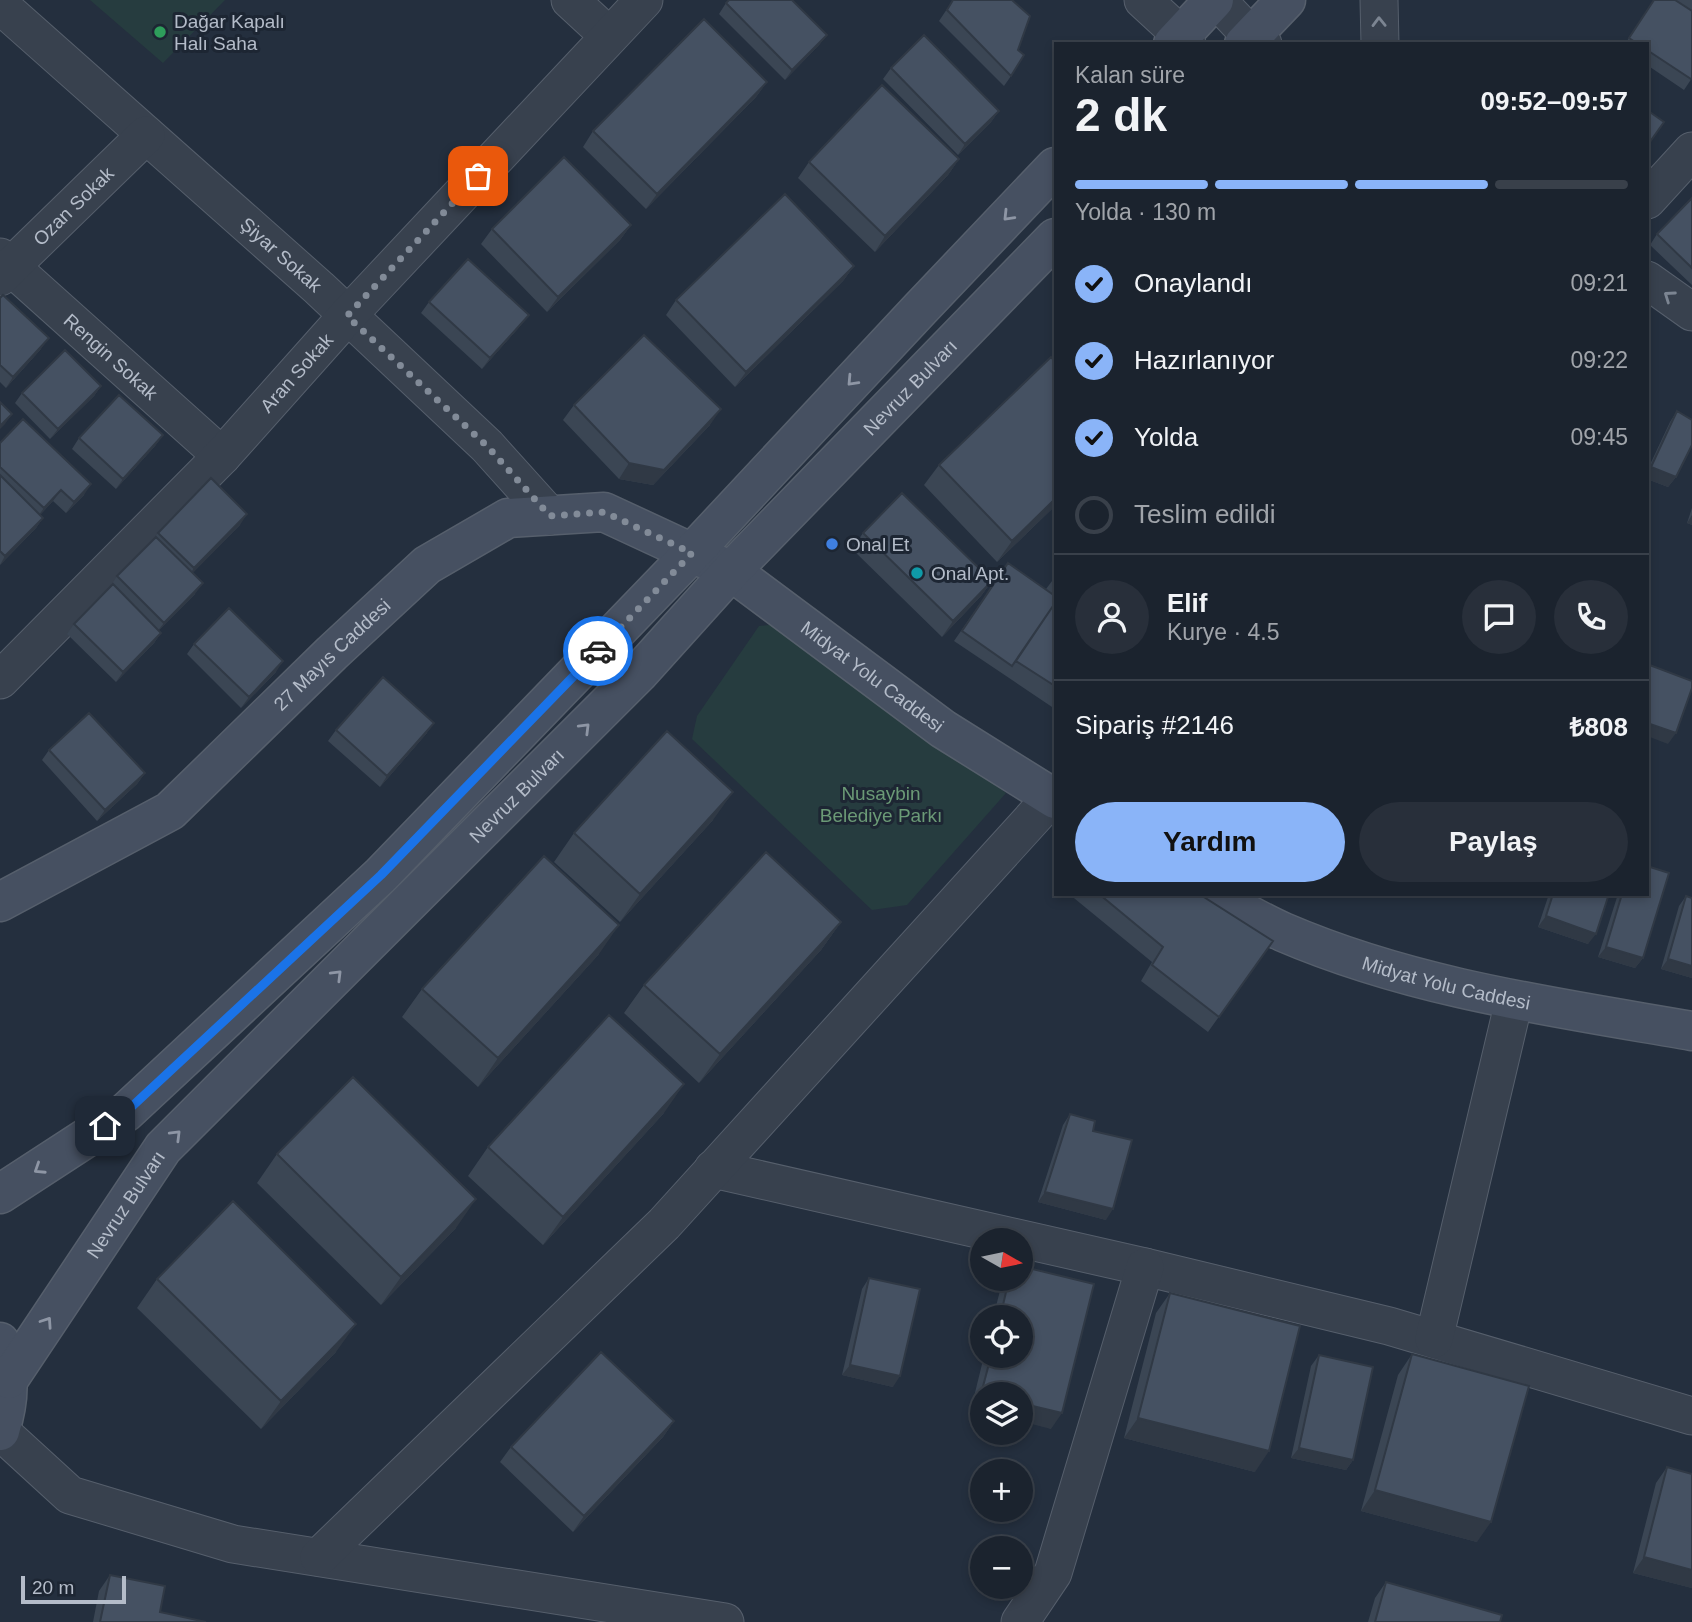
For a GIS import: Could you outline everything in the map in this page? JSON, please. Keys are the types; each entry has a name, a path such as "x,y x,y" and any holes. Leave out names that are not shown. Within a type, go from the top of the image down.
{"main road":[{"path":"1180,41 1216,0"},
{"path":"1253,41 1286,0"},
{"path":"0,1194 126,1112 381,875 692,553 1054,168"},
{"name":"Nevruz Bulvarı","path":"9,1379 163,1148 639,673 731,571 1054,239"},
{"name":"27 Mayıs Caddesi","path":"0,902 170,811 332,653 427,565 508,518 604,512 692,553"},
{"name":"Midyat Yolu Caddesi","path":"692,553 731,571 943,729 1054,798"},
{"name":"Midyat Yolu Caddesi","path":"1216,896 1282,932 1386,969 1494,998 1692,1031"},
{"path":"0,1342 9,1379 8,1406 0,1431"}],"street":[{"path":"570,0 609,36"},
{"name":"Aran Sokak","path":"0,680 222,456 347,316 644,0"},
{"path":"1143,0 1180,41"},
{"path":"1216,0 1253,41"},
{"path":"1379,0 1380,42"},
{"name":"Şiyar Sokak","path":"0,5 347,316 487,446 550,516"},
{"name":"Ozan Sokak","path":"4,267 146,135"},
{"path":"1649,198 1692,150"},
{"name":"Rengin Sokak","path":"4,267 222,456"},
{"path":"1649,281 1692,312"},
{"path":"319,1557 664,1223 1054,798"},
{"path":"1434,1339 1514,1001"},
{"path":"713,1169 1389,1326 1692,1416"},
{"path":"1020,1622 1053,1573 1144,1267"},
{"path":"0,1431 70,1495 233,1544 725,1622"}],"green space":[{"name":"Dağar Kapalı Halı Saha","path":"90,0 225,0 163,63"},
{"name":"Nusaybin Belediye Parkı","path":"779,624 1006,793 907,905 872,910 692,739 697,716 759,626"}],"building":[{"path":"729,0 792,0 827,35 792,70 726,3"},
{"path":"953,0 1012,0 1030,16 1018,50 1024,55 1011,76 947,10"},
{"path":"1654,0 1675,0 1692,11 1692,78 1649,51 1649,42 1635,42 1629,38"},
{"path":"704,19 767,82 657,194 593,131"},
{"path":"924,35 999,111 965,144 891,68"},
{"path":"882,85 959,159 885,236 809,162"},
{"path":"1649,111 1664,122 1649,143"},
{"path":"564,157 631,225 558,297 492,229"},
{"path":"785,194 854,266 746,372 676,300"},
{"path":"1692,198 1692,268 1657,234"},
{"path":"468,259 529,315 490,358 429,302"},
{"path":"3,295 49,338 13,377 0,365 0,298"},
{"path":"644,335 721,409 664,470 629,463 574,405"},
{"path":"65,350 101,386 58,429 22,393"},
{"path":"1051,357 1054,361 1054,500 1012,541 939,465"},
{"path":"119,395 163,435 123,479 79,438"},
{"path":"0,402 12,414 0,426"},
{"path":"1677,411 1692,420 1692,445 1676,477 1651,467"},
{"path":"23,419 91,484 74,502 61,490 44,508 0,467 0,443"},
{"path":"0,475 43,518 5,556 0,551"},
{"path":"211,478 247,514 194,568 158,533"},
{"name":"Onal Apt.","path":"902,493 992,581 953,621 863,533"},
{"path":"156,537 203,583 164,623 117,576"},
{"path":"1008,563 1054,595 1054,604 1012,666 962,631"},
{"path":"113,584 161,633 123,672 74,624"},
{"path":"1054,604 1054,685 1016,661"},
{"path":"229,608 283,661 249,697 194,644"},
{"path":"1649,665 1692,681 1676,733 1649,724"},
{"path":"383,677 434,723 387,776 336,730"},
{"path":"89,713 145,773 105,810 49,750"},
{"path":"667,731 733,792 640,894 574,833"},
{"path":"766,852 841,922 720,1054 644,985"},
{"path":"544,856 619,925 498,1058 422,989"},
{"path":"1649,867 1669,873 1643,958 1606,947 1621,896 1649,896"},
{"path":"1101,896 1202,896 1273,941 1219,1017 1152,965 1163,947"},
{"path":"1552,896 1608,896 1596,934 1546,916"},
{"path":"1686,896 1692,898 1692,966 1668,959"},
{"path":"609,1015 684,1084 563,1217 488,1147"},
{"path":"353,1077 476,1199 401,1277 277,1154"},
{"path":"1070,1114 1095,1121 1093,1131 1132,1140 1113,1209 1045,1192"},
{"path":"233,1201 356,1324 281,1401 157,1279"},
{"path":"1033,1269 1094,1284 1062,1413 1033,1406 1033,1382 984,1382 988,1368 1033,1368 1033,1305 1003,1305 1006,1292 1033,1291"},
{"path":"869,1278 920,1289 900,1376 850,1365"},
{"path":"1170,1293 1300,1326 1269,1451 1138,1418"},
{"path":"601,1352 674,1421 584,1516 511,1447"},
{"path":"1412,1354 1529,1386 1491,1522 1375,1490"},
{"path":"1319,1355 1373,1367 1353,1460 1299,1448"},
{"path":"1667,1467 1692,1474 1692,1570 1644,1557"},
{"path":"110,1575 165,1586 160,1612 206,1622 100,1622"},
{"path":"1386,1582 1502,1615 1500,1622 1375,1622"}],"way so far":[{"path":"478,176 347,316 487,446 550,516 604,512 692,553 598,651"}],"place":[{"name":"Dağar Kapalı Halı Saha","path":"160,32"},
{"name":"Onal Et","path":"832,544"},
{"name":"Onal Apt.","path":"917,573"}],"route":[{"path":"105,1126 126,1112 381,875 598,651"}]}
